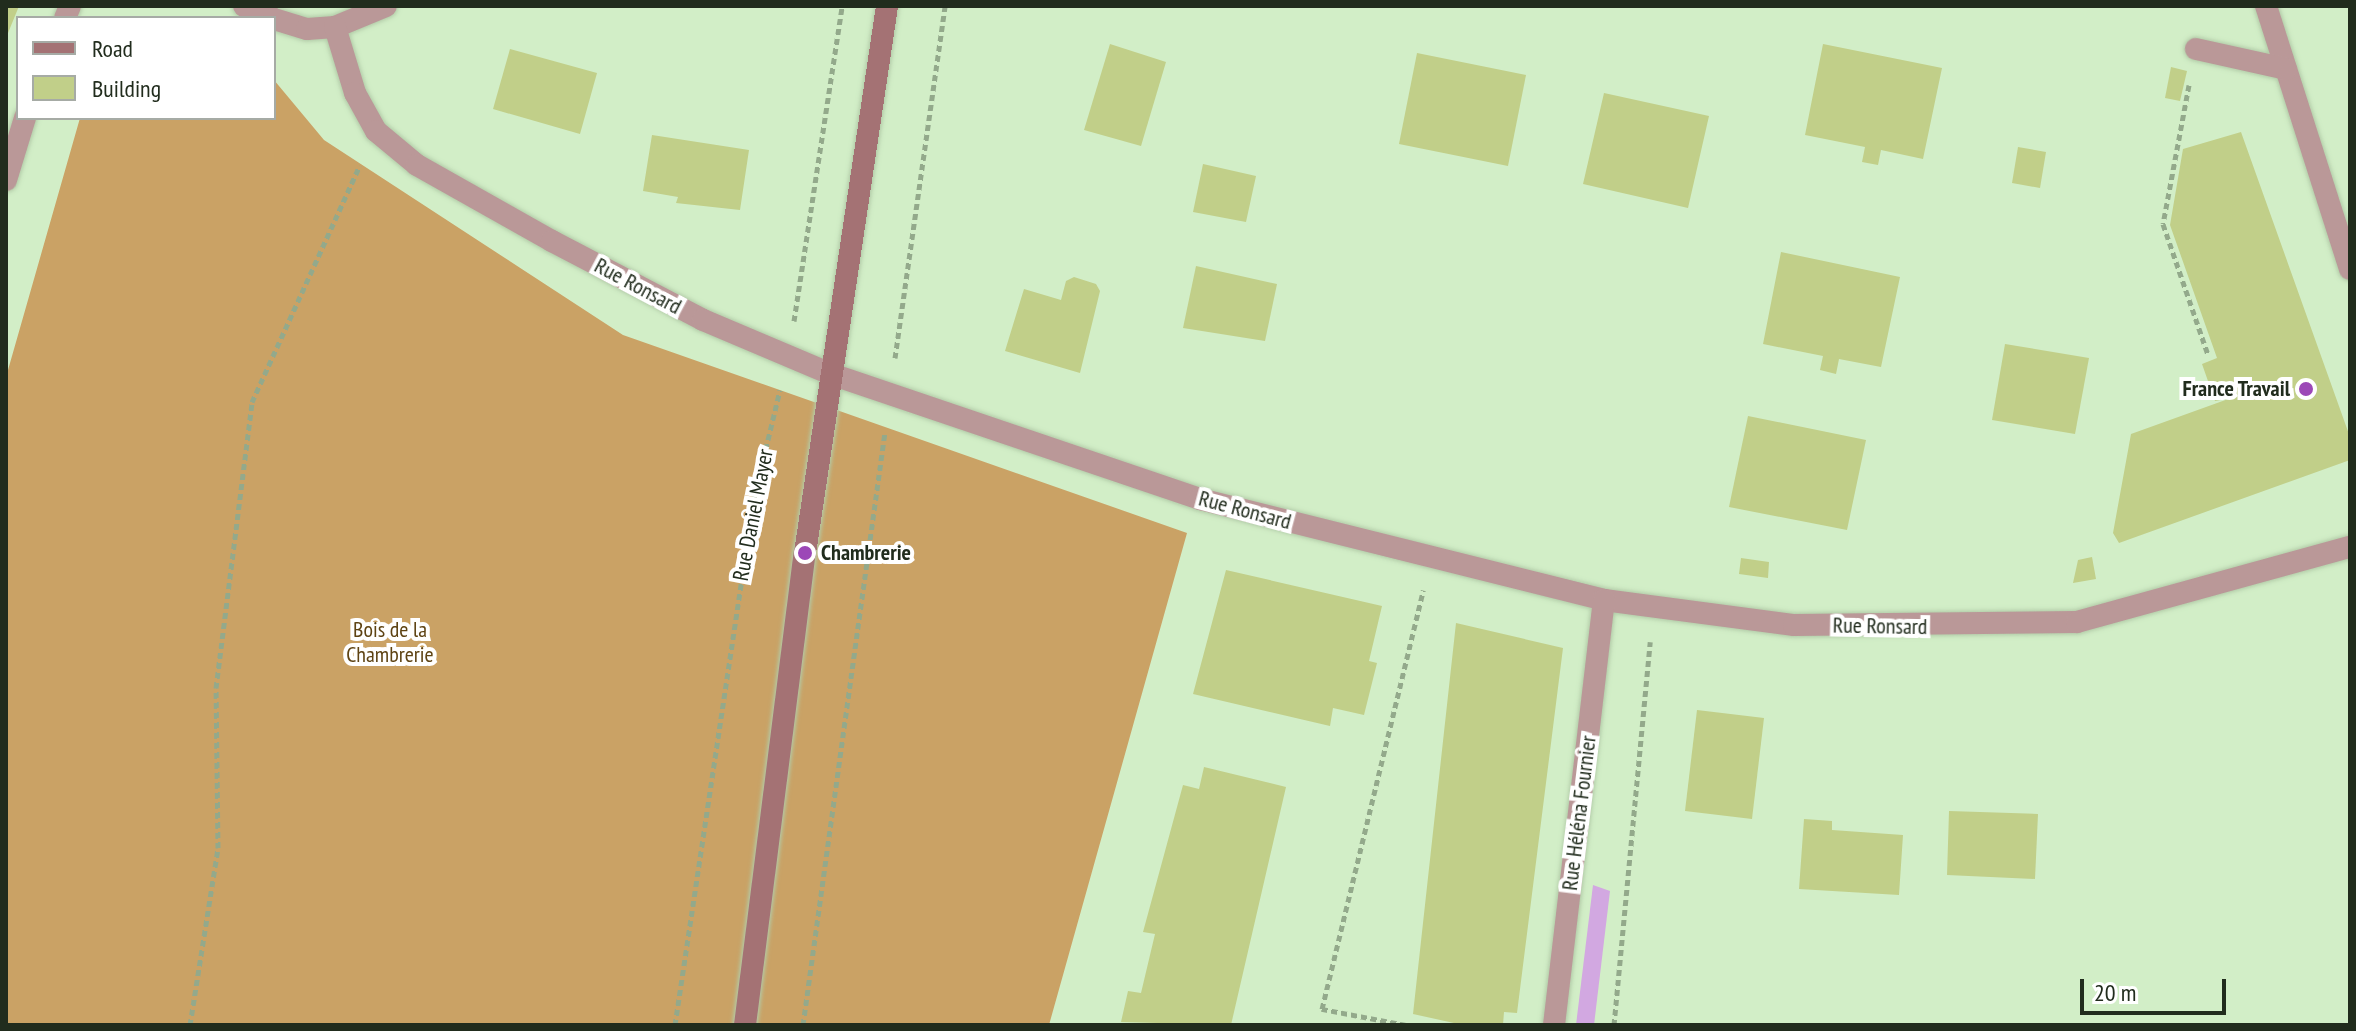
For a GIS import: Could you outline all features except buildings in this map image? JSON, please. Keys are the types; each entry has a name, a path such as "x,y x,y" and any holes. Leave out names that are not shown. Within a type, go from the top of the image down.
{"main road":[{"path":"745,1025 831,374 887,6"}],"street":[{"path":"244,6 268,16"},
{"path":"276,19 307,29 335,27 386,6"},
{"path":"2266,6 2350,269"},
{"name":"Rue Ronsard","path":"335,27 355,93 376,131 417,165 552,241 703,320 831,374 891,390 1200,499 1646,609 1794,625 2077,622 2350,547"},
{"path":"2196,49 2286,69"},
{"path":"6,180 24,120"},
{"name":"Rue Héléna Fournier","path":"1554,1025 1604,600"}],"path":[{"name":"Rue Daniel Mayer","path":"675,1025 754,498 788,356 814,217 842,6"},
{"path":"803,1025 945,6"},
{"path":"2196,49 2163,224 2208,355"},
{"path":"190,1025 218,848 216,688 252,402 376,131"},
{"path":"1406,1025 1371,1022 1322,1009 1431,558"},
{"path":"1614,1025 1650,643 1646,609"}],"green space":[{"name":"Bois de la Chambrerie","path":"276,82 324,140 623,335 1187,533 1049,1025 6,1025 6,377 79,120 276,120"}],"shaded area":[{"path":"1593,885 1610,891 1594,1025 1576,1025"}],"place":[{"name":"France Travail","path":"2306,389"},
{"name":"Chambrerie","path":"805,553"}]}
